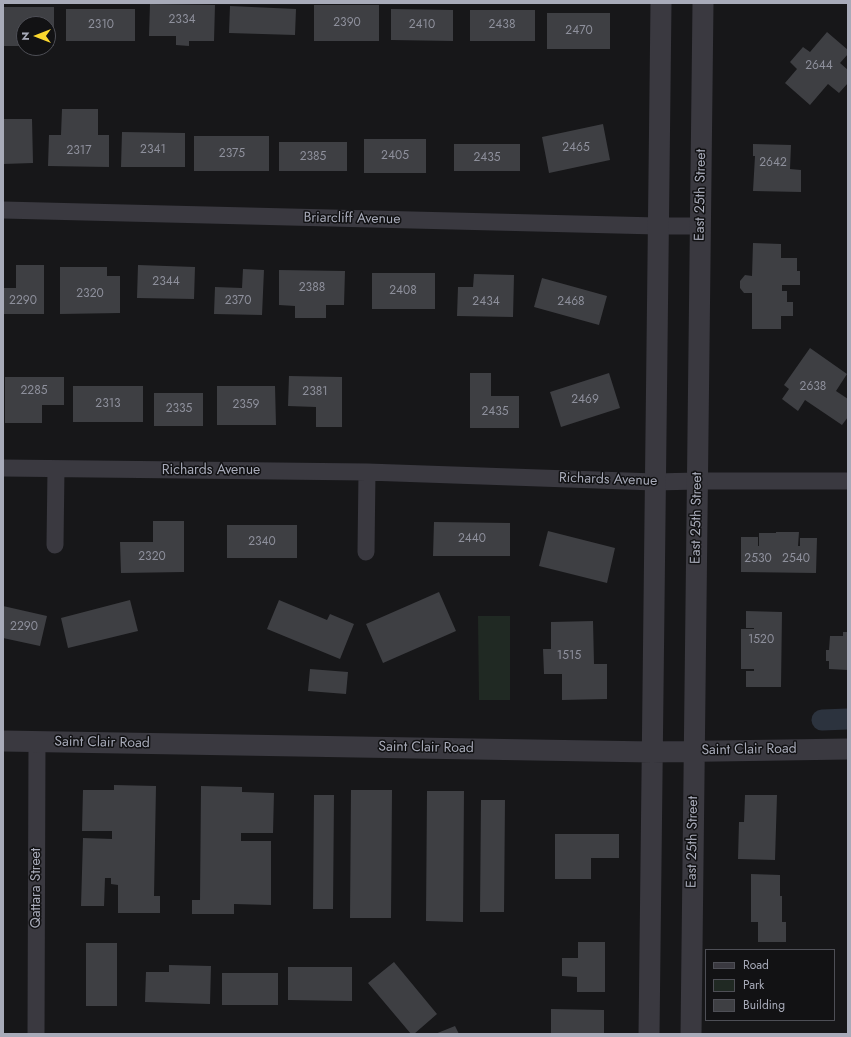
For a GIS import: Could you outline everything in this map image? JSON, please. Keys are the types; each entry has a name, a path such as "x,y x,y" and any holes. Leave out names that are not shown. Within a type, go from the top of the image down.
{"street":[{"path":"649,1034 661,3"},
{"name":"East 25th Street","path":"691,1034 703,3"},
{"name":"Briarcliff Avenue","path":"3,210 700,226"},
{"name":"Richards Avenue","path":"3,468 367,472 656,482 697,480 848,481"},
{"path":"55,545 56,469"},
{"path":"366,552 367,472"},
{"name":"Saint Clair Road","path":"3,742 652,752 848,749"},
{"name":"Qattara Street","path":"36,1034 37,742"}],"green space":[{"path":"478,616 510,616 510,700 479,700"}],"building":[{"path":"150,4 215,5 214,41 189,41 189,46 176,45 176,36 149,36"},
{"path":"314,5 379,5 379,41 314,41"},
{"path":"230,6 296,9 295,35 229,33"},
{"path":"3,7 54,7 54,16 16,16 16,46 3,46"},
{"path":"66,9 135,9 135,41 66,41"},
{"path":"391,9 453,10 453,41 391,40"},
{"path":"470,10 535,10 535,41 470,41"},
{"path":"547,13 610,13 610,49 547,49"},
{"path":"827,32 848,50 848,54 840,63 848,70 848,83 839,93 828,84 810,105 785,83 797,69 790,62 803,47 810,52"},
{"path":"62,109 98,109 98,135 109,135 109,167 48,166 49,135 61,135"},
{"path":"3,119 32,119 33,163 3,164"},
{"path":"603,124 610,160 549,173 542,137"},
{"path":"122,132 185,133 185,167 121,167"},
{"path":"194,136 269,136 269,171 194,171"},
{"path":"364,139 426,139 426,173 364,173"},
{"path":"279,142 347,142 347,171 279,171"},
{"path":"454,144 520,144 520,171 454,171"},
{"path":"753,144 791,145 790,169 801,170 801,192 753,191 755,156 753,156"},
{"path":"753,243 781,244 781,258 797,258 797,271 800,271 800,285 782,285 782,291 787,291 787,302 793,302 793,316 781,316 781,329 752,329 752,293 744,293 740,288 740,281 745,275 752,276"},
{"path":"16,265 44,265 44,314 3,314 3,288 16,288"},
{"path":"138,265 195,267 194,299 137,298"},
{"path":"60,267 107,267 107,276 120,276 120,313 60,314"},
{"path":"243,269 264,270 262,315 214,314 215,287 242,288"},
{"path":"279,270 345,271 344,305 326,305 326,318 295,318 295,306 279,305"},
{"path":"372,273 435,273 435,309 372,309"},
{"path":"474,274 514,275 513,317 457,316 458,287 473,287"},
{"path":"542,278 607,296 599,325 534,307"},
{"path":"810,348 847,374 836,391 848,399 848,417 842,425 805,400 798,411 782,399 789,389 784,385"},
{"path":"470,373 491,373 491,396 519,396 519,428 470,428"},
{"path":"609,373 620,408 561,427 550,392"},
{"path":"289,376 342,377 342,427 316,427 316,407 288,406"},
{"path":"5,377 64,377 64,405 42,405 42,423 5,423"},
{"path":"73,386 143,386 143,422 73,422"},
{"path":"217,386 275,386 276,425 217,425"},
{"path":"154,393 203,393 203,426 154,426"},
{"path":"153,521 184,521 184,572 121,573 120,542 153,542"},
{"path":"434,522 510,523 510,556 433,556"},
{"path":"227,525 297,525 297,558 227,558"},
{"path":"548,531 615,548 607,583 539,566"},
{"path":"799,532 798,546 800,546 800,538 817,538 816,573 741,572 741,537 758,537 759,546 759,533"},
{"path":"439,592 456,631 383,663 366,624"},
{"path":"130,600 138,631 68,648 61,618"},
{"path":"279,600 327,620 330,614 354,624 340,659 267,629"},
{"path":"3,606 47,616 40,646 3,638"},
{"path":"746,611 782,612 781,687 746,687 746,671 754,671 754,669 741,669 741,629 754,628 746,628"},
{"path":"593,621 594,664 607,664 607,699 562,700 562,674 544,674 543,649 551,649 551,622"},
{"path":"843,632 848,632 848,670 829,669 829,661 826,661 826,650 829,650 830,636 843,636"},
{"path":"310,669 348,672 346,694 308,691"},
{"path":"114,785 156,786 154,896 160,896 160,913 118,913 118,885 111,884 111,878 105,878 104,906 81,906 83,838 112,839 112,831 82,831 83,790 114,790"},
{"path":"201,786 242,787 242,792 274,793 273,833 241,833 241,841 271,841 271,905 234,904 234,914 192,914 192,900 200,900"},
{"path":"351,790 392,790 391,918 350,918"},
{"path":"427,791 464,791 463,922 426,921"},
{"path":"314,795 334,795 333,909 313,909"},
{"path":"745,795 777,795 775,860 738,859 739,822 744,822"},
{"path":"481,800 505,800 504,912 480,912"},
{"path":"555,834 619,834 619,858 591,858 591,879 555,879"},
{"path":"751,874 780,875 782,922 786,922 786,942 758,942 758,922 751,922"},
{"path":"578,942 605,942 605,992 577,992 577,977 562,976 562,958 578,958"},
{"path":"86,943 117,943 117,1006 86,1006"},
{"path":"394,962 437,1014 414,1034 411,1034 368,983"},
{"path":"169,965 211,966 210,1004 145,1002 146,972 169,972"},
{"path":"288,967 352,967 352,1001 288,1000"},
{"path":"222,973 278,973 278,1005 222,1005"},
{"path":"551,1009 604,1010 604,1034 551,1034"},
{"path":"455,1026 459,1034 435,1034"}],"waterway":[{"path":"822,720 848,719"}]}
